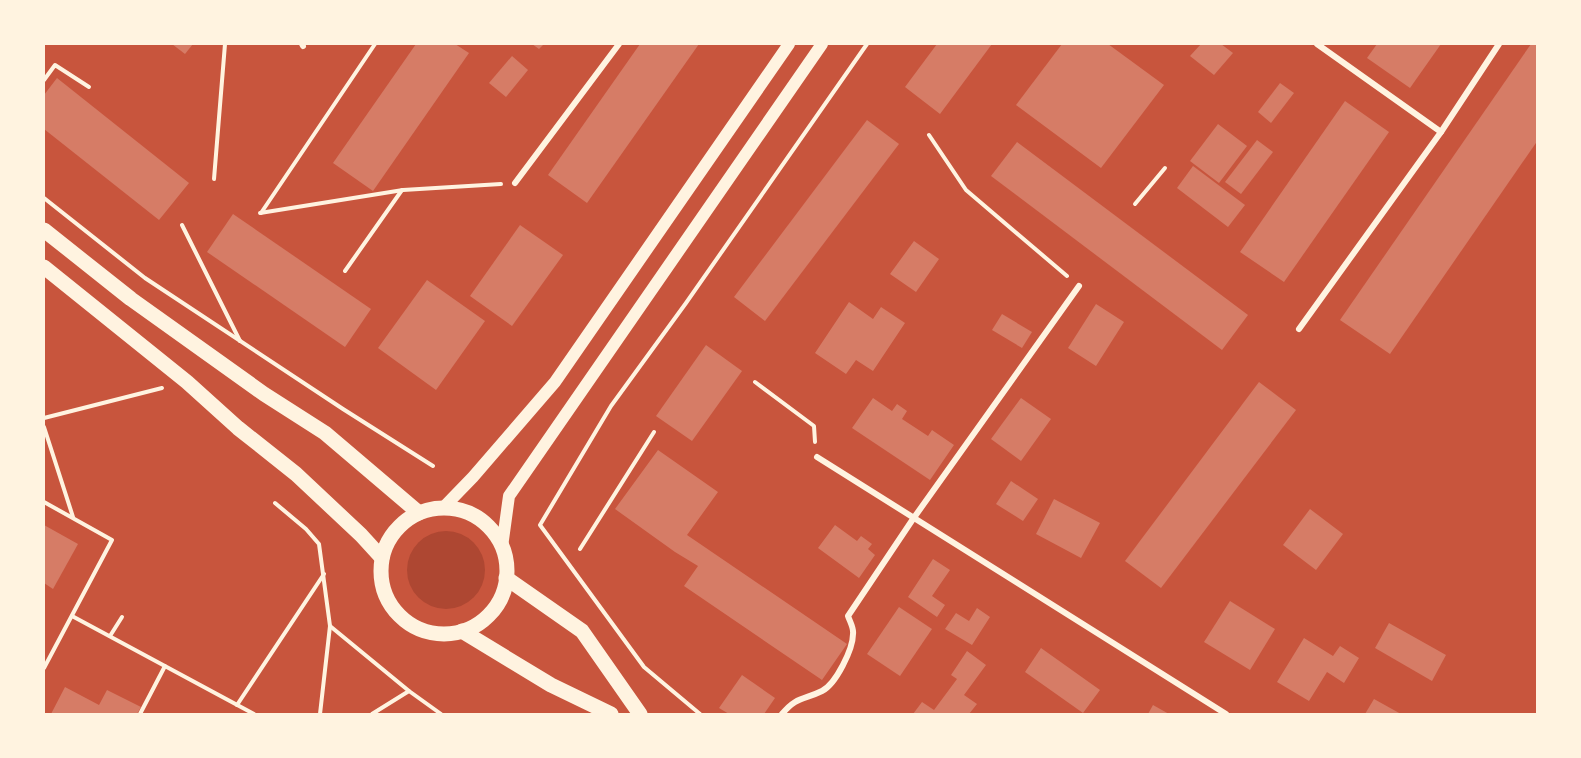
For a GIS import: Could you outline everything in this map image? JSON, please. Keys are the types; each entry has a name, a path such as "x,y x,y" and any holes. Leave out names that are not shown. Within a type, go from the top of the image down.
{"main road":[{"path":"443,508 473,477 555,382 789,44"},
{"path":"502,547 509,496 822,44"},
{"path":"44,230 141,306 264,394 325,433 419,513"},
{"path":"44,267 187,382 238,428 296,474 382,558"},
{"path":"443,508 468,513 489,527 502,547 506,562 506,578 503,592 487,616 462,631 434,633 407,622 396,612 383,587 382,558 395,531 406,521 419,513 443,508"},
{"path":"506,578 582,631 640,714"},
{"path":"462,631 550,685 610,714"}],"street":[{"path":"515,183 619,44"},
{"path":"1317,44 1440,132"},
{"path":"1299,329 1440,132 1499,44"},
{"path":"782,714 800,698 824,690 833,681 851,648 854,632 848,616 913,519 1079,286"},
{"path":"816,457 1226,714"}],"path":[{"path":"214,178 225,44"},
{"path":"375,44 260,213 403,190 515,183"},
{"path":"700,714 645,667 540,525 611,406 867,44"},
{"path":"44,80 55,65 89,87"},
{"path":"929,135 966,190 1079,286"},
{"path":"1135,204 1165,168"},
{"path":"345,272 403,190"},
{"path":"44,198 145,278 433,466"},
{"path":"182,225 241,342"},
{"path":"44,418 187,382"},
{"path":"755,382 814,426 816,457"},
{"path":"44,427 74,518"},
{"path":"579,549 654,432"},
{"path":"44,502 112,540 44,669"},
{"path":"275,503 306,529 319,544 330,626 320,714"},
{"path":"237,705 324,573"},
{"path":"72,616 254,714"},
{"path":"110,636 122,616"},
{"path":"330,626 409,691 441,714"},
{"path":"141,714 165,666"},
{"path":"372,714 409,691"}],"shaded area":[{"path":"446,531 461,534 478,548 485,570 482,585 468,602 446,609 431,606 414,592 407,570 410,555 424,538"}],"building":[{"path":"172,44 193,44 185,54"},
{"path":"416,44 455,44 469,53 373,191 333,163"},
{"path":"532,44 544,44 539,49"},
{"path":"640,44 699,44 587,203 548,175"},
{"path":"937,44 992,44 940,114 905,87"},
{"path":"1062,44 1108,44 1164,85 1101,168 1016,105"},
{"path":"1201,44 1221,44 1233,53 1214,75 1190,56"},
{"path":"1377,44 1441,44 1410,88 1367,58"},
{"path":"1531,44 1538,44 1538,140 1390,354 1340,320"},
{"path":"512,56 528,70 506,97 489,83"},
{"path":"57,78 189,183 159,220 44,129 44,95"},
{"path":"1280,83 1294,93 1271,123 1258,112"},
{"path":"1345,101 1389,132 1284,282 1240,252"},
{"path":"867,120 899,144 765,321 734,297"},
{"path":"1218,124 1247,146 1219,183 1190,161"},
{"path":"1257,140 1273,152 1241,194 1225,182"},
{"path":"1017,142 1248,315 1222,350 991,176"},
{"path":"1193,166 1245,205 1228,227 1177,188"},
{"path":"233,214 371,309 345,347 207,252"},
{"path":"520,225 563,255 512,326 470,296"},
{"path":"914,241 939,259 916,292 890,274"},
{"path":"427,280 485,321 436,390 378,348"},
{"path":"849,302 873,319 881,307 905,323 873,371 856,360 846,374 815,353"},
{"path":"1096,304 1124,322 1096,366 1068,348"},
{"path":"1002,314 1032,332 1022,348 992,330"},
{"path":"706,345 742,371 692,441 656,416"},
{"path":"1259,382 1296,410 1161,588 1125,561"},
{"path":"873,398 892,411 897,404 907,411 902,419 928,436 932,430 954,445 930,480 852,428"},
{"path":"1021,398 1051,419 1021,461 991,439"},
{"path":"658,450 718,492 687,535 847,644 822,680 684,586 698,566 615,509"},
{"path":"1011,481 1038,499 1023,521 996,504"},
{"path":"1054,499 1100,523 1081,558 1036,534"},
{"path":"1310,509 1343,534 1316,570 1283,545"},
{"path":"44,525 78,544 53,589 44,583"},
{"path":"835,525 857,541 861,536 872,544 868,549 875,555 859,578 818,548"},
{"path":"933,559 950,570 932,596 945,605 937,617 908,597"},
{"path":"1230,601 1275,629 1250,670 1204,642"},
{"path":"899,607 932,629 900,676 867,654"},
{"path":"977,608 990,617 972,645 945,629 956,613 969,621"},
{"path":"1389,623 1446,655 1432,681 1375,648"},
{"path":"1304,638 1333,656 1340,646 1359,658 1344,683 1327,672 1309,701 1277,682"},
{"path":"1041,648 1100,690 1083,713 1025,672"},
{"path":"967,651 986,665 964,695 977,704 969,714 913,714 922,702 934,710 957,679 951,675"},
{"path":"742,675 775,698 764,714 729,714 719,708"},
{"path":"65,687 99,705 107,690 141,707 137,714 51,714"},
{"path":"1374,699 1401,714 1365,714"},
{"path":"1153,705 1169,714 1148,714"}]}
